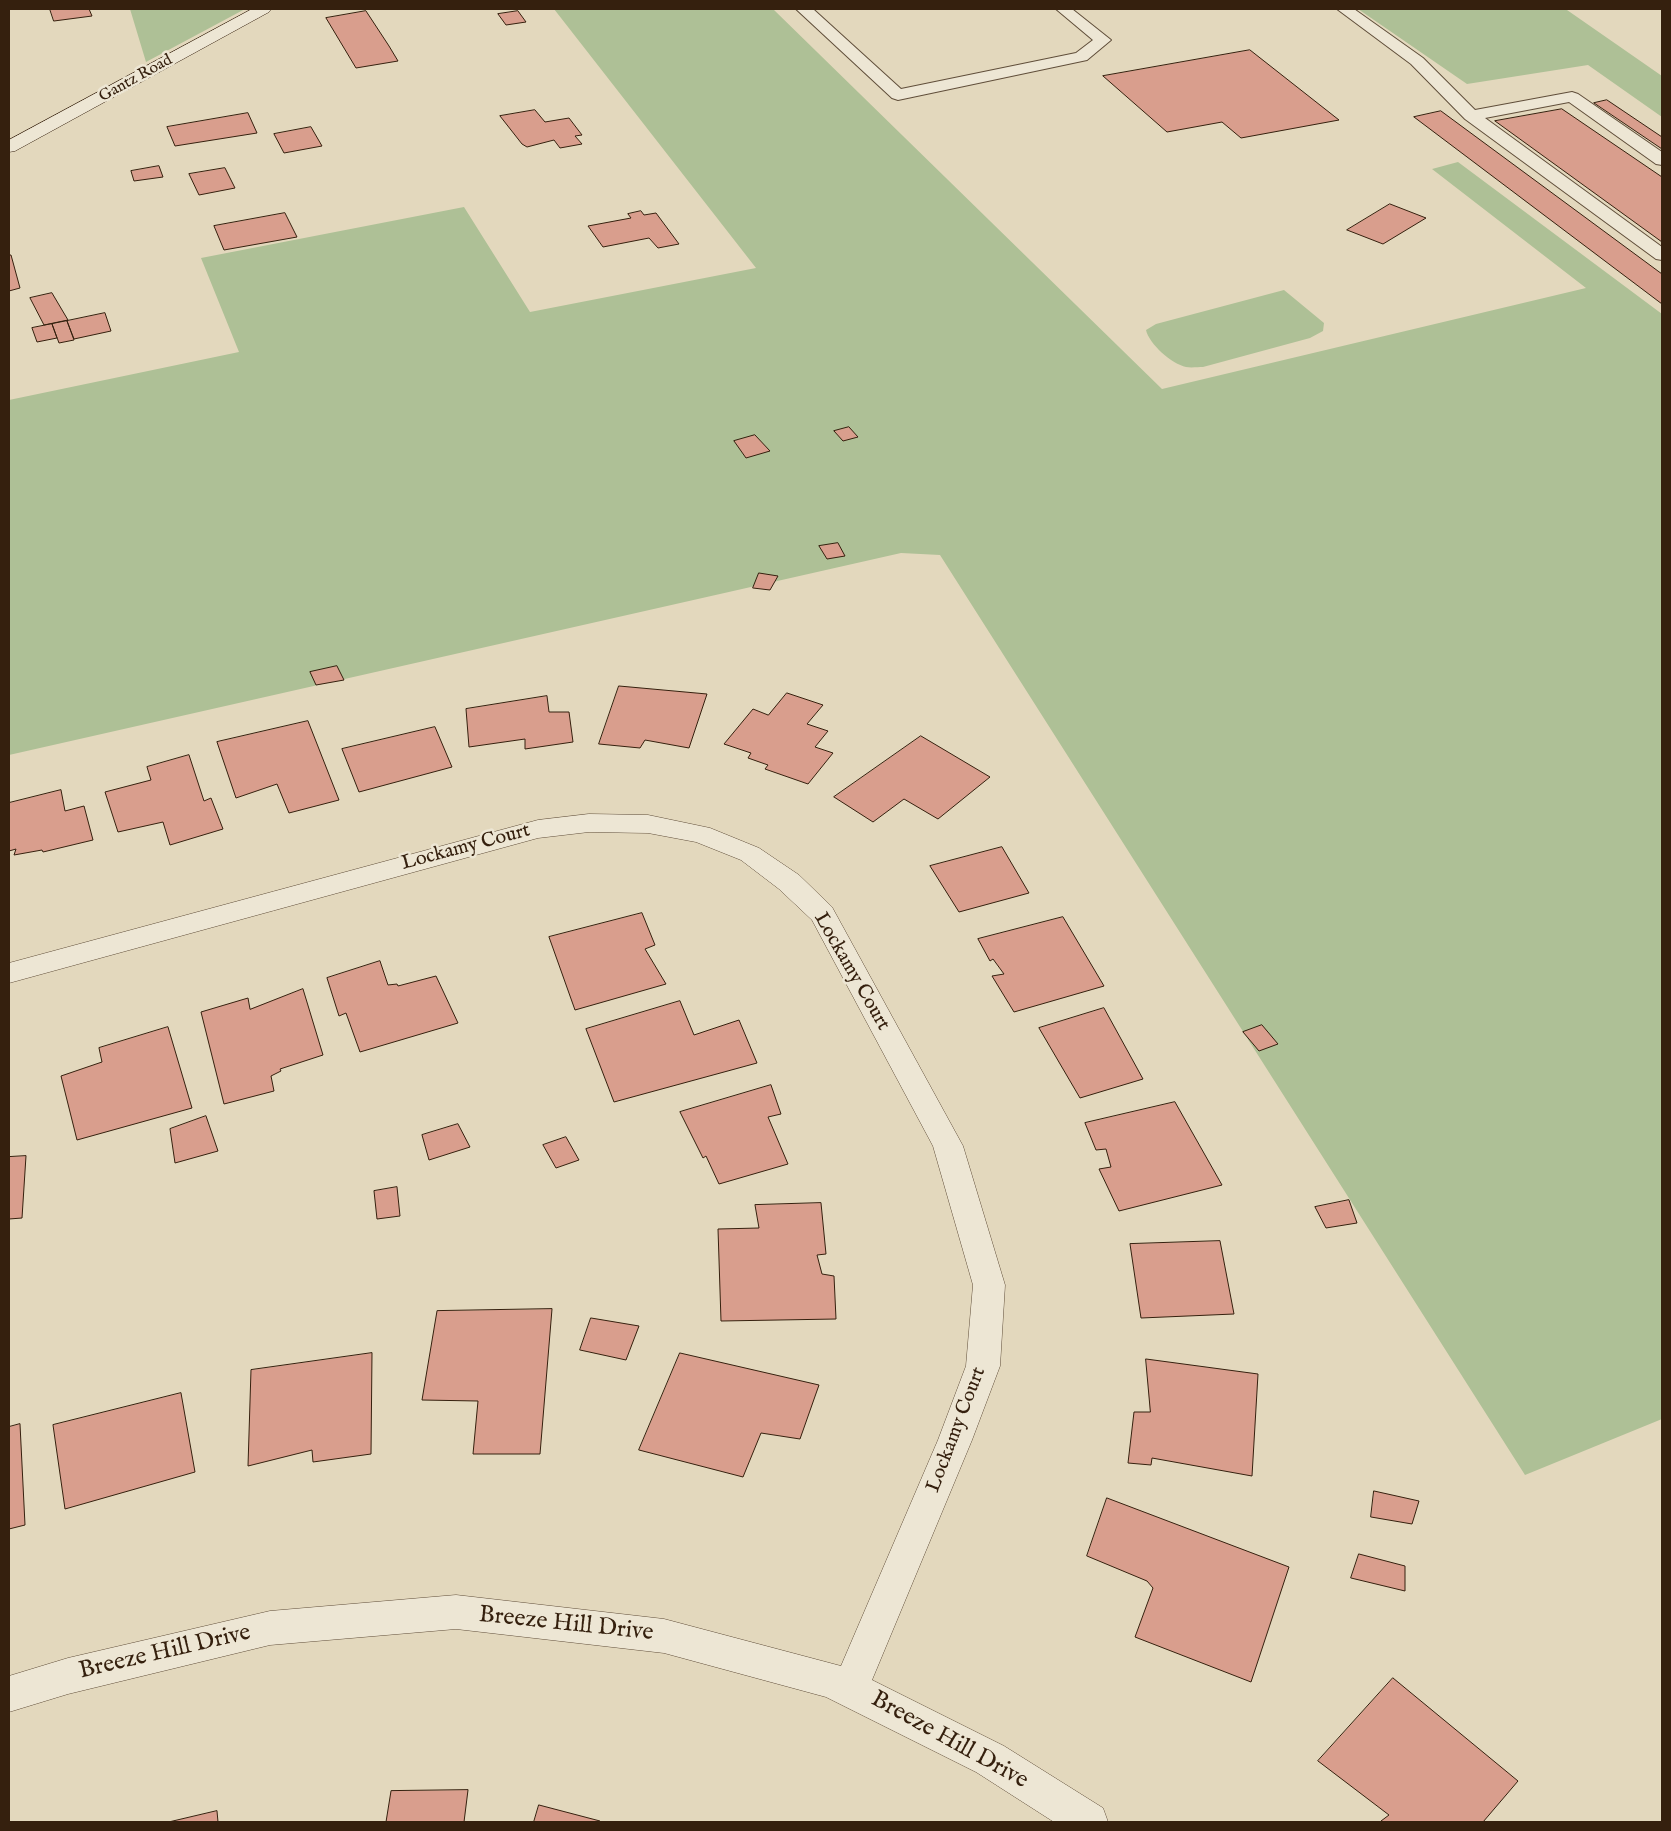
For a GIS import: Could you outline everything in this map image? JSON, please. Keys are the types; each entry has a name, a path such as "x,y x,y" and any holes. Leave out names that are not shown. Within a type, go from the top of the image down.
{"street":[{"name":"Gantz Road","path":"9,147 263,9"},
{"name":"Lockamy Court","path":"9,973 538,829 589,823 648,824 701,834 750,854 788,882 822,914 948,1146 989,1285 983,1366 955,1440 850,1688"},
{"name":"Breeze Hill Drive","path":"9,1694 68,1676 270,1628 456,1612 664,1636 826,1679 850,1688 990,1759 1089,1822"}],"lane":[{"path":"804,9 898,95 1081,57 1103,40 1063,9"},
{"path":"1344,9 1418,61 1471,116 1662,255"},
{"path":"1471,116 1572,97 1662,160"}],"green space":[{"path":"130,9 245,9 146,62"},
{"path":"554,9 773,9 1162,389 1586,288 1432,169 1458,162 1662,314 1662,1419 1525,1475 940,555 901,553 9,755 9,400 239,352 201,258 464,207 530,312 756,268"},
{"path":"1358,9 1571,9 1567,10 1662,76 1662,117 1588,65 1467,84"},
{"path":"1284,290 1324,323 1323,331 1310,338 1203,367 1186,367 1168,358 1156,347 1146,330 1156,324"}],"building":[{"path":"50,9 89,9 92,16 54,21"},
{"path":"366,11 398,61 356,68 326,18"},
{"path":"518,11 526,22 506,25 498,14"},
{"path":"1250,50 1339,120 1241,138 1222,122 1167,132 1103,76"},
{"path":"1607,100 1662,137 1662,149 1594,103"},
{"path":"1562,109 1662,177 1662,242 1495,121"},
{"path":"535,110 545,122 569,118 582,135 575,136 582,144 560,148 554,140 527,147 522,144 500,116"},
{"path":"1441,111 1662,274 1662,304 1414,117"},
{"path":"248,113 257,133 175,146 167,127"},
{"path":"311,127 322,146 284,153 274,134"},
{"path":"159,166 163,177 134,181 131,171"},
{"path":"225,168 235,188 199,195 189,174"},
{"path":"1390,204 1426,218 1383,244 1347,230"},
{"path":"641,211 644,215 656,213 679,244 658,248 649,238 603,247 588,226 631,218 628,214"},
{"path":"285,213 297,237 224,250 214,226"},
{"path":"9,255 11,255 20,288 9,291"},
{"path":"52,293 68,320 44,325 30,298"},
{"path":"105,313 111,331 74,339 67,321"},
{"path":"67,321 74,340 59,343 52,324"},
{"path":"52,324 57,338 37,342 32,328"},
{"path":"849,427 858,437 843,441 834,431"},
{"path":"755,435 770,451 746,458 734,441"},
{"path":"838,543 845,556 827,559 819,546"},
{"path":"759,573 778,576 770,590 753,588"},
{"path":"337,666 344,680 316,685 310,672"},
{"path":"619,686 707,694 689,748 645,740 640,748 599,744"},
{"path":"787,693 823,705 807,724 828,731 815,747 833,753 808,784 765,769 768,765 748,758 751,753 724,744 753,709 768,715"},
{"path":"547,696 549,712 569,712 573,742 525,749 525,739 469,747 466,709"},
{"path":"308,721 339,800 289,813 277,784 236,798 217,742"},
{"path":"435,727 452,767 359,792 342,749"},
{"path":"921,736 990,777 938,819 904,799 873,822 834,797"},
{"path":"189,755 204,801 211,798 223,829 170,845 163,822 118,832 105,792 151,780 147,767"},
{"path":"61,790 65,811 84,806 93,840 43,852 42,850 14,855 16,849 9,851 9,803"},
{"path":"1002,847 1029,893 959,912 930,866"},
{"path":"642,913 655,945 645,949 666,984 575,1010 549,937"},
{"path":"1063,917 1104,986 1014,1012 992,976 1004,974 993,959 990,961 978,939"},
{"path":"380,961 388,985 397,984 398,986 436,976 458,1023 360,1052 346,1013 339,1016 327,978"},
{"path":"303,989 323,1055 280,1069 281,1071 271,1076 274,1091 224,1104 201,1012 248,998 250,1009"},
{"path":"680,1001 694,1035 739,1020 757,1063 614,1102 586,1029"},
{"path":"1104,1008 1143,1079 1080,1098 1039,1028"},
{"path":"1262,1025 1278,1044 1259,1051 1243,1032"},
{"path":"168,1027 192,1108 77,1140 61,1076 102,1062 99,1048"},
{"path":"771,1085 781,1114 768,1117 788,1164 719,1184 706,1156 703,1158 680,1112"},
{"path":"1175,1102 1222,1185 1119,1211 1099,1169 1111,1167 1106,1149 1096,1150 1085,1123"},
{"path":"206,1116 218,1151 175,1163 170,1129"},
{"path":"458,1124 470,1147 429,1160 422,1135"},
{"path":"566,1137 579,1160 556,1168 543,1145"},
{"path":"26,1156 22,1218 9,1219 9,1157"},
{"path":"397,1187 400,1216 377,1219 374,1191"},
{"path":"1349,1200 1357,1223 1326,1228 1315,1207"},
{"path":"821,1203 826,1254 817,1255 822,1274 834,1276 836,1319 721,1321 718,1229 759,1228 755,1205"},
{"path":"1220,1241 1234,1314 1141,1318 1130,1244"},
{"path":"552,1309 540,1454 473,1454 478,1401 422,1400 437,1311"},
{"path":"591,1318 639,1326 626,1360 580,1350"},
{"path":"372,1353 371,1454 313,1462 312,1450 248,1466 251,1370"},
{"path":"680,1353 819,1385 800,1439 761,1433 743,1477 639,1450"},
{"path":"1146,1359 1258,1374 1252,1476 1152,1458 1151,1465 1128,1463 1134,1412 1150,1412"},
{"path":"181,1393 195,1472 65,1509 53,1425"},
{"path":"20,1424 25,1525 9,1529 9,1427"},
{"path":"1374,1491 1419,1501 1412,1524 1371,1517"},
{"path":"1107,1498 1289,1567 1251,1682 1135,1637 1153,1588 1147,1581 1087,1556"},
{"path":"1359,1554 1405,1566 1405,1591 1351,1578"},
{"path":"1393,1678 1518,1781 1483,1822 1383,1822 1381,1821 1389,1815 1318,1761"},
{"path":"468,1790 464,1822 386,1822 391,1791"},
{"path":"539,1805 600,1821 600,1822 534,1822"},
{"path":"217,1811 218,1822 169,1822"}]}
